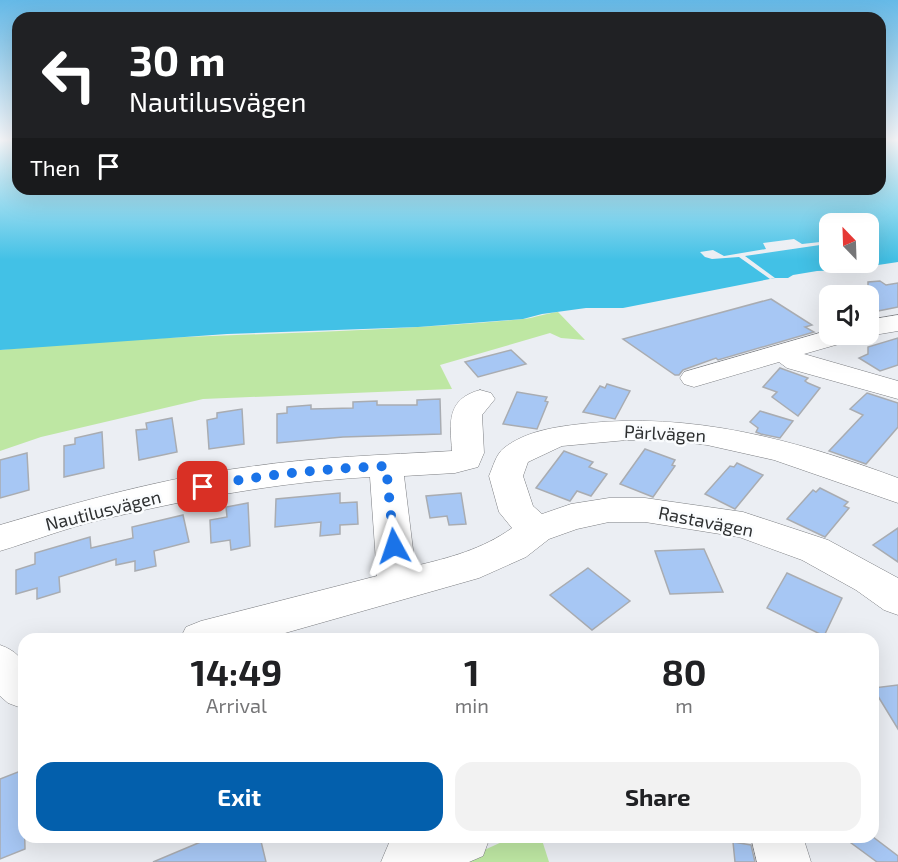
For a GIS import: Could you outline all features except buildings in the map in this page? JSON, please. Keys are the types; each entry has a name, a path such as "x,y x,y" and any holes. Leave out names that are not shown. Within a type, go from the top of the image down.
{"street":[{"path":"879,326 898,323"},
{"path":"694,378 819,341"},
{"path":"782,351 797,362 898,390"},
{"name":"Nautilusvägen","path":"0,538 95,509 246,478 324,469 455,462 466,459 468,453 465,411 471,403 480,399"},
{"name":"Pärlvägen","path":"536,530 517,512 506,476 514,456 548,438 606,430 671,430 729,438 786,452 898,491"},
{"path":"386,466 398,586"},
{"name":"Rastavägen","path":"536,530 571,517 609,510 645,510 743,525 814,550 870,579 898,599"},
{"path":"223,633 465,568 513,547 536,530"},
{"path":"0,664 18,684"},
{"path":"408,862 451,843"},
{"path":"779,843 784,862"}],"green space":[{"path":"558,312 585,340 561,338 550,333 440,365 452,389 203,399 41,437 0,451 0,350 131,340 458,324 527,318"},
{"path":"500,843 543,843 549,862 458,862"}],"water":[{"path":"0,180 12,180 12,195 886,195 886,180 898,180 898,262 879,265 879,213 819,213 819,271 623,308 586,308 523,319 418,327 227,334 0,350"}],"pier":[{"path":"794,239 802,244 819,242 819,245 745,256 775,278 770,279 739,257 712,259 700,252 713,250 724,256 766,249 763,243"}],"route":[{"path":"203,487 246,478 324,469 386,466 394,546"}]}
